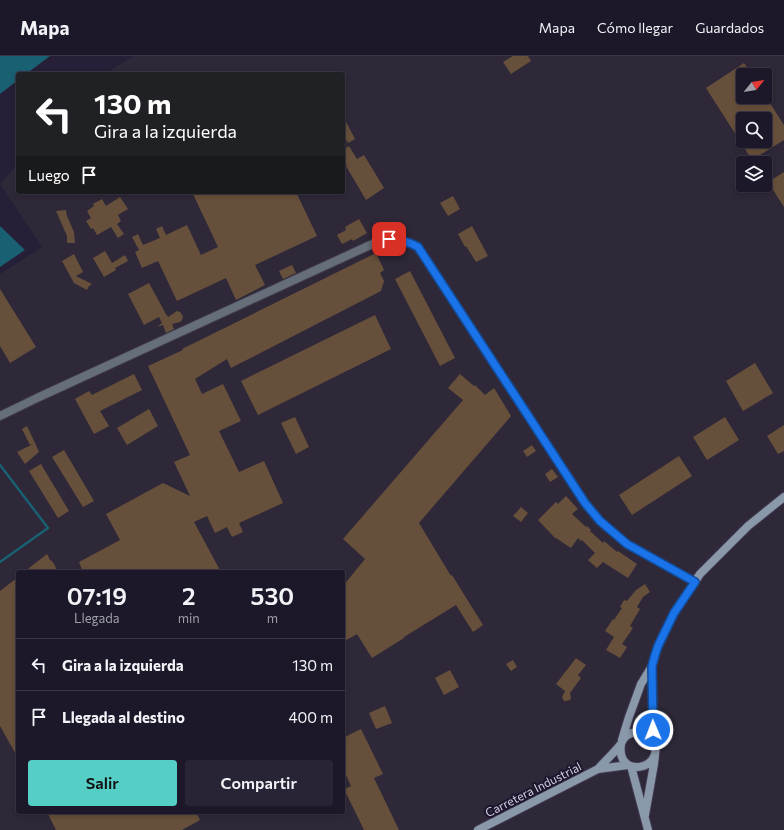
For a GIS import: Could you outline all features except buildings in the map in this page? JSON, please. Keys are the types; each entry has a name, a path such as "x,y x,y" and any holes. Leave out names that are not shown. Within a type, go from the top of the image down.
{"main road":[{"path":"655,754 652,761 646,766 639,768 630,766 622,759 620,752 621,743 641,684 652,666 658,646 674,613 700,574 748,526 784,497"},
{"path":"645,817 655,754 652,666"},
{"path":"621,743 631,733 638,732 645,734 654,744"},
{"name":"Carretera Industrial","path":"478,830 598,769 621,743"},
{"path":"630,766 648,830"},
{"name":"Carretera Industrial","path":"598,769 630,766"}],"street":[{"path":"0,416 379,241 389,239 407,241 418,247 580,496 596,517 627,544 695,582"}],"shaded area":[{"path":"134,56 784,56 784,830 0,830 0,274 42,247 0,184 16,165 16,194 345,194 345,72 107,72"}],"water":[{"path":"0,56 50,56 29,72 16,72 16,82 0,94"},
{"path":"0,226 25,250 0,267"}],"waterway":[{"path":"0,465 48,528 0,562"}],"route":[{"path":"389,239 407,241 418,247 585,503 600,521 627,544 695,582 674,613 655,655 652,666 653,730"}]}
